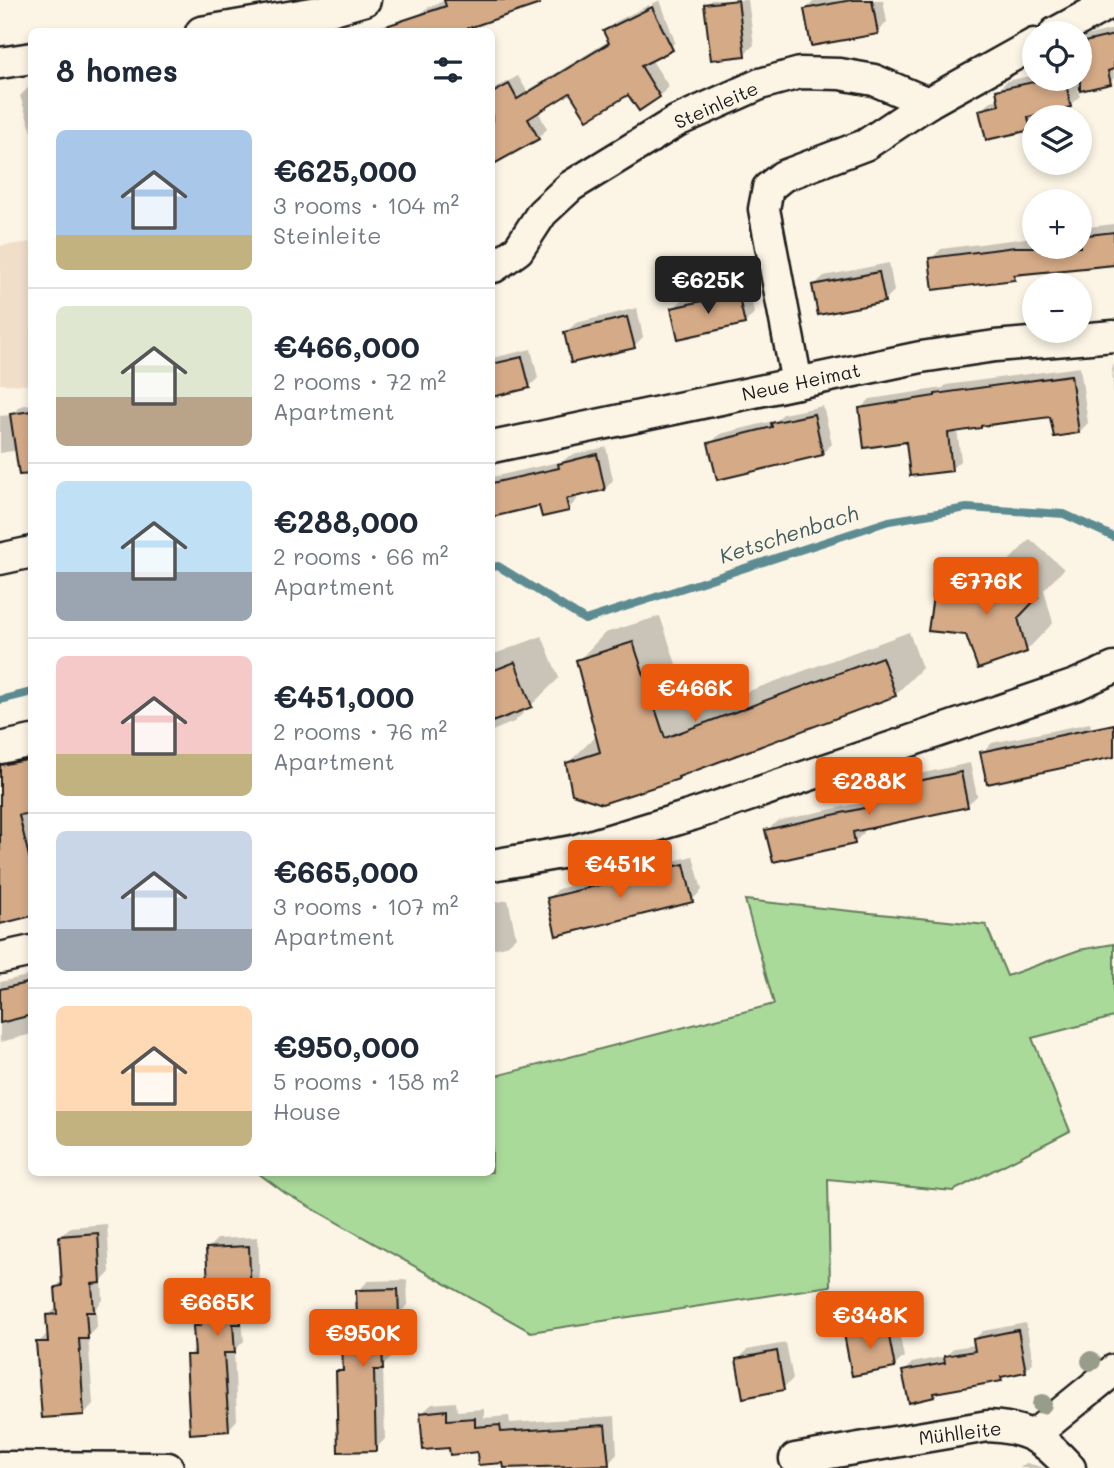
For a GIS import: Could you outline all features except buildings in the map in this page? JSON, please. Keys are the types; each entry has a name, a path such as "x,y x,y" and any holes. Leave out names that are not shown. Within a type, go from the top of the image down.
{"street":[{"path":"224,28 330,10 365,0"},
{"path":"1077,21 1114,1"},
{"path":"797,383 764,209 768,188 783,176 865,145 928,103 1022,51"},
{"path":"0,63 28,59"},
{"name":"Steinleite","path":"495,266 518,250 542,213 571,186 677,121 760,84 800,73 840,74 874,80 928,103"},
{"name":"Neue Heimat","path":"495,446 920,357 995,346 1114,337"},
{"path":"0,559 28,553"},
{"path":"495,864 573,851 692,815 1075,685 1114,668"},
{"path":"0,748 28,742"},
{"path":"0,958 28,952"},
{"path":"1034,1435 1114,1370"},
{"name":"Mühlleite","path":"795,1459 988,1426 1012,1427 1034,1435 1046,1443 1070,1468"},
{"path":"0,1467 168,1468"}],"shaded area":[{"path":"28,242 28,385 0,384 0,246"}],"green space":[{"path":"745,900 986,925 1007,976 1079,950 1114,944 1114,1017 1032,1038 1070,1131 953,1191 828,1179 830,1286 531,1332 285,1193 262,1176 495,1176 495,1076 774,1004"}],"waterway":[{"name":"Ketschenbach","path":"495,566 585,620 889,521 967,508 1064,514 1114,537"},
{"name":"Ketschenbach","path":"0,700 28,693"}]}
